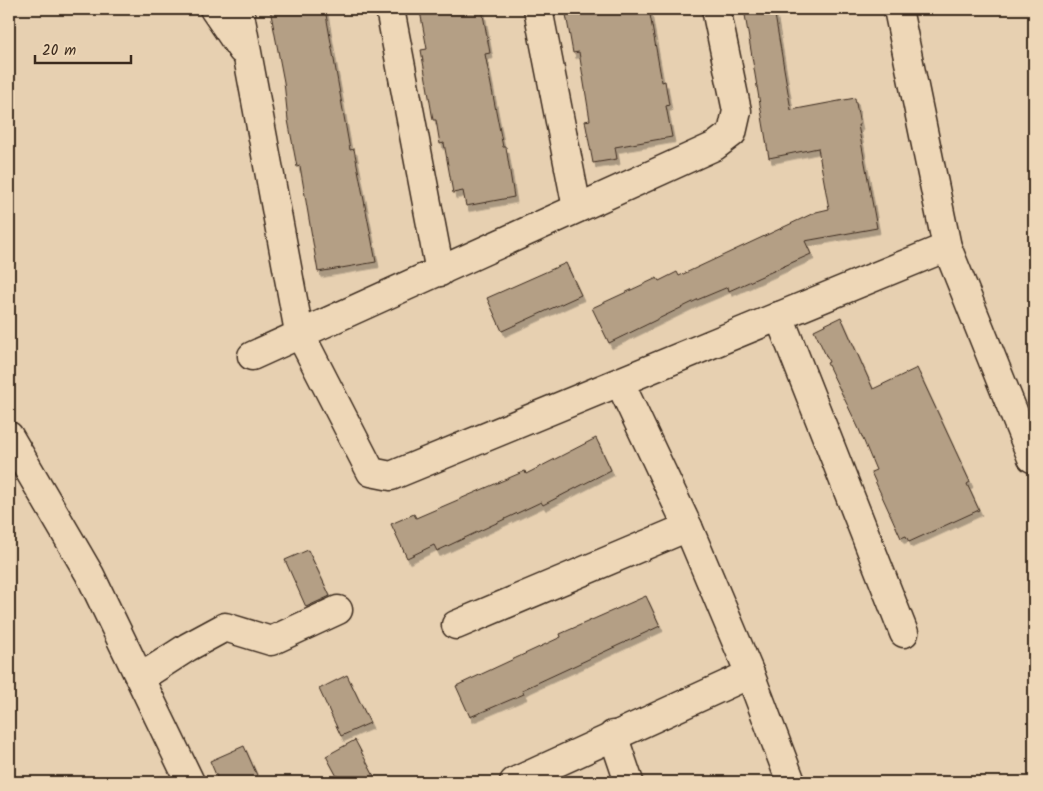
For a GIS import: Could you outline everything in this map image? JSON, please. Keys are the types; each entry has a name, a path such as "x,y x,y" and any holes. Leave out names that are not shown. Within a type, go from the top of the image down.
{"street":[{"path":"214,9 246,55"},
{"path":"239,9 246,55 299,332 371,472 379,475 390,476 947,247"},
{"path":"390,9 440,272"},
{"path":"538,9 577,208"},
{"path":"252,356 299,332 440,272 715,146 732,134 737,111 716,9"},
{"path":"898,9 947,247 1032,458"},
{"path":"779,316 904,632"},
{"path":"620,383 688,527 750,674 791,782"},
{"path":"9,436 90,574 190,782"},
{"path":"456,625 688,527"},
{"path":"140,678 188,647 225,628 271,641 338,610"},
{"path":"514,782 613,735 750,674"},
{"path":"613,735 629,782"}],"building":[{"path":"270,9 325,9 350,150 354,149 376,262 318,272 300,166 297,167 288,120 284,82"},
{"path":"433,9 482,9 490,53 485,54 503,147 506,147 514,197 466,206 463,191 453,193 444,143 440,144 436,120 433,120 421,50 427,49 420,11"},
{"path":"565,9 649,9 662,82 665,81 669,105 666,106 672,137 615,147 617,159 593,163 585,121 590,120 579,52 573,53"},
{"path":"744,9 774,9 791,110 855,98 860,125 858,125 877,228 805,241 811,254 729,291 728,287 697,300 609,343 592,308 657,278 659,281 677,272 679,276 816,212 829,209 818,148 769,158"},
{"path":"566,263 581,295 502,331 487,298"},
{"path":"841,317 873,389 917,368 970,482 967,484 979,510 909,542 906,536 901,538 871,472 876,470 814,330"},
{"path":"596,438 611,470 543,505 541,502 437,551 434,545 407,558 391,524 414,514 416,518 525,471 526,474"},
{"path":"308,550 330,596 306,607 285,560"},
{"path":"646,596 660,626 522,690 524,694 470,717 456,686 561,637 560,634"},
{"path":"347,675 370,723 341,736 319,689"},
{"path":"355,740 377,782 340,782 326,756"},
{"path":"244,746 260,782 219,782 210,761"}]}
